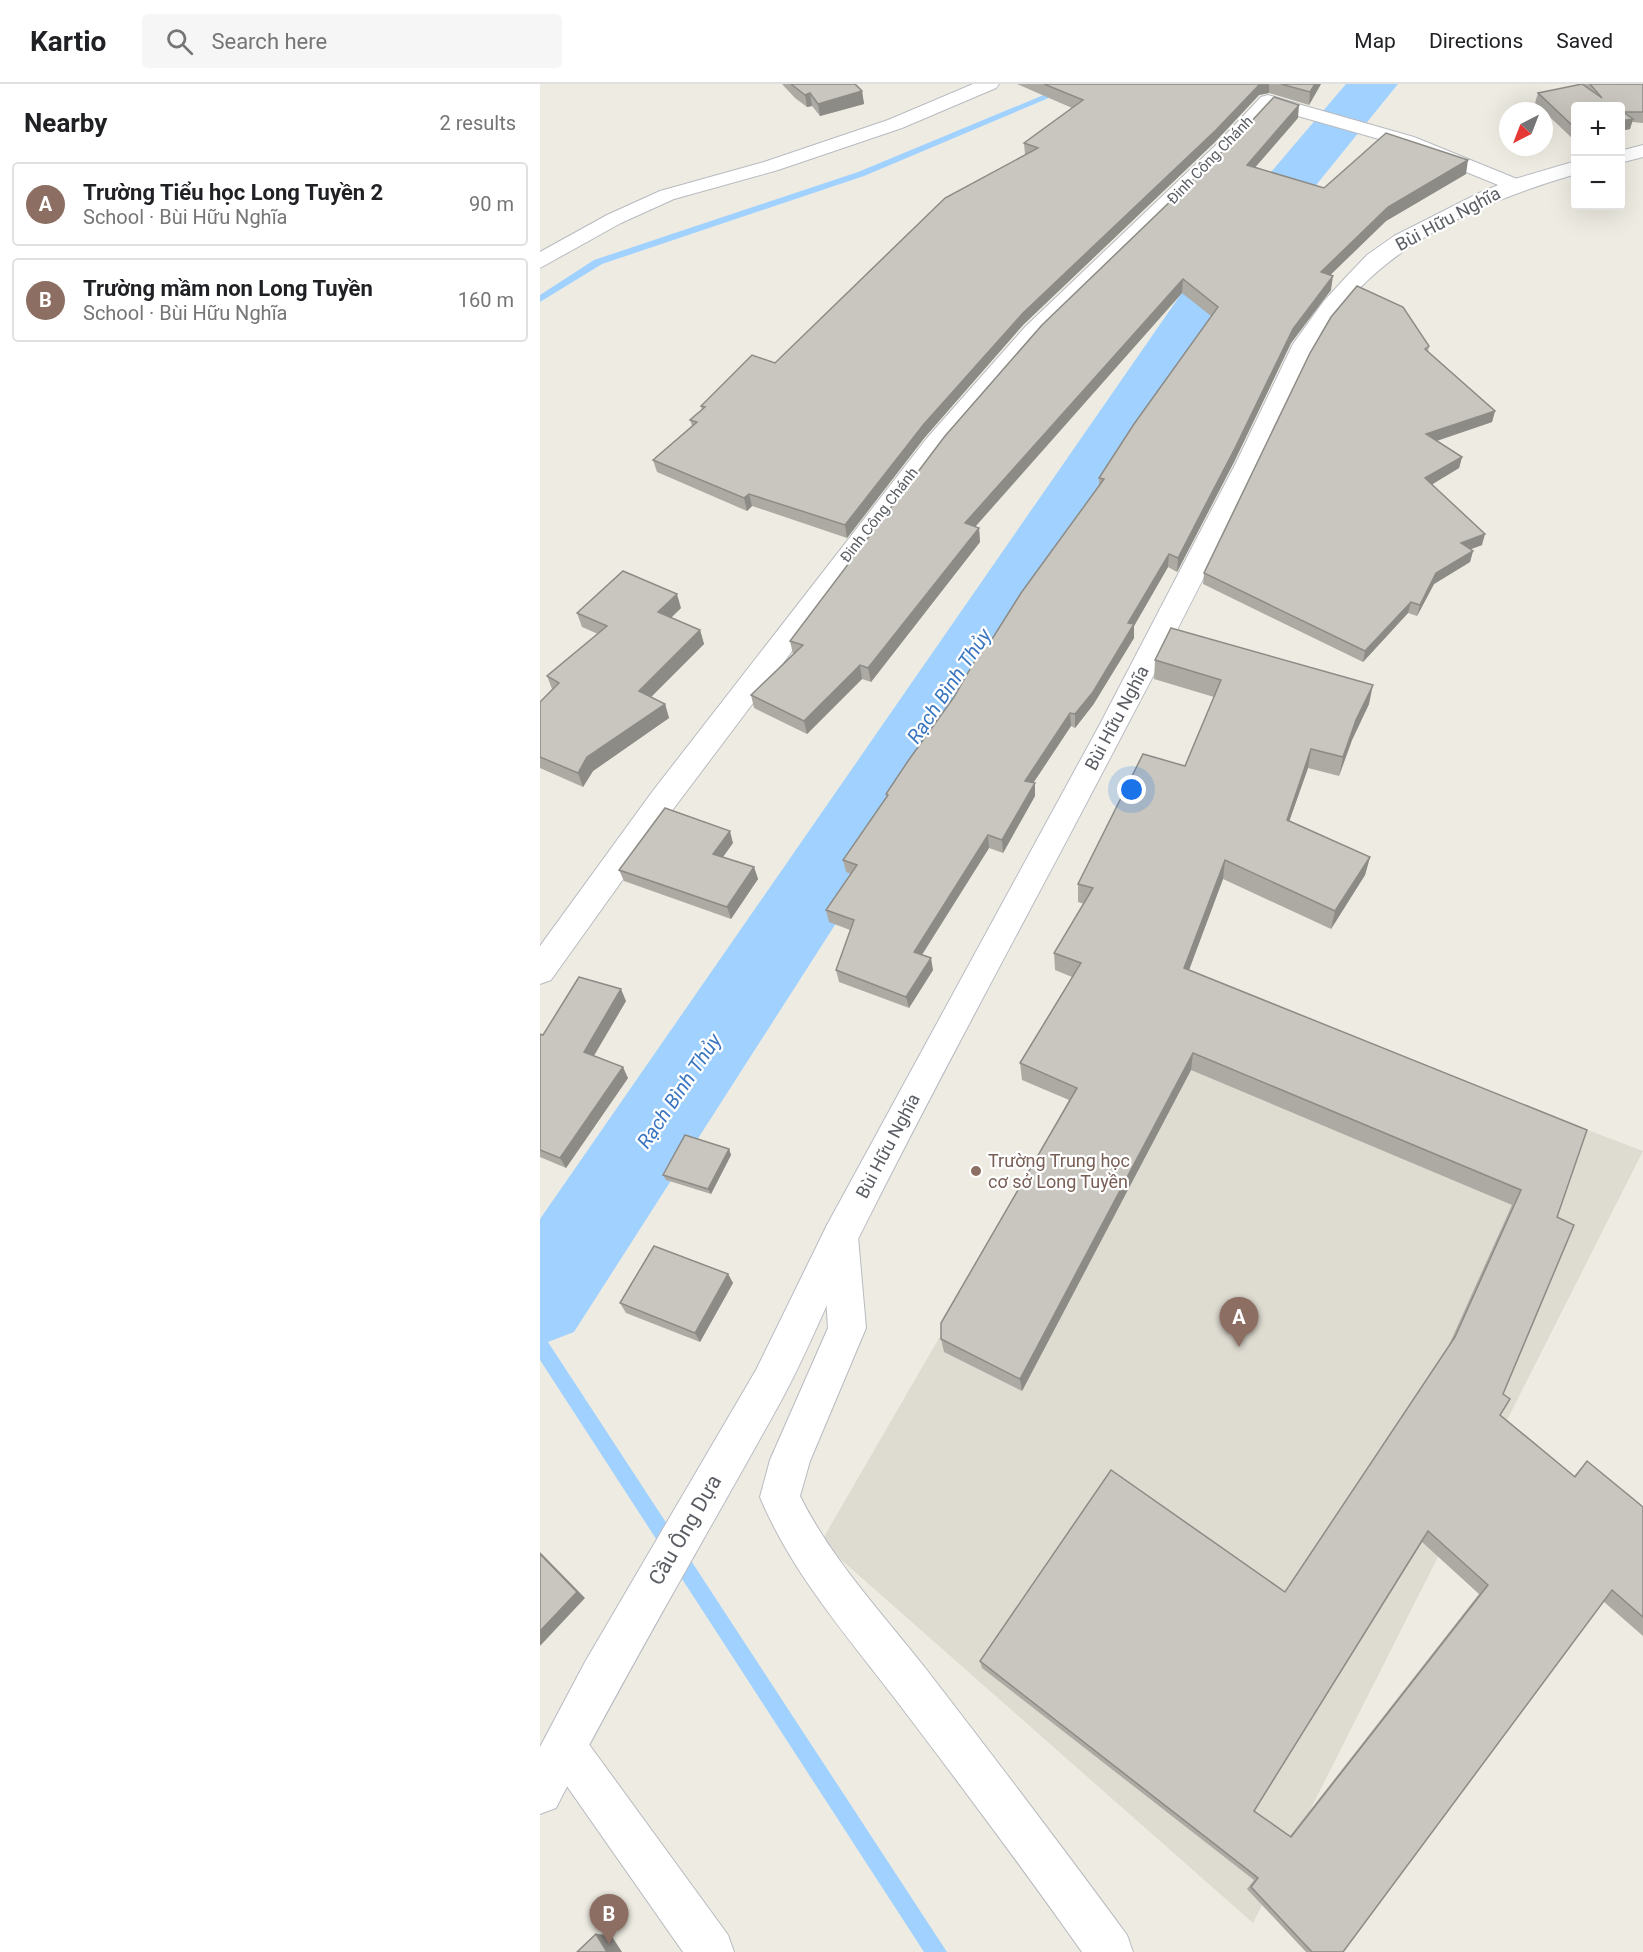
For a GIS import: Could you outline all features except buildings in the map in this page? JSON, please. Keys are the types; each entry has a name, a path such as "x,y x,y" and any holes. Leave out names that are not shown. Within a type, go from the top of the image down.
{"street":[{"path":"540,261 598,227 667,195 771,166 895,124 989,84"},
{"path":"1281,98 1434,150 1515,185"},
{"name":"Đinh Công Chánh","path":"540,971 663,800 936,443 1033,332 1224,148 1281,98"},
{"path":"1624,156 1643,151"},
{"name":"Bùi Hữu Nghĩa","path":"770,1383 840,1237 1113,726 1248,463 1305,344 1332,306 1375,260 1402,241 1515,185 1571,168"},
{"path":"840,1237 847,1328 790,1460 780,1497 796,1530 835,1585 1023,1830 1110,1952"},
{"name":"Cầu Ông Dựa","path":"565,1747 600,1677 770,1383"},
{"path":"540,1792 565,1747 711,1952"}],"shaded area":[{"path":"1155,965 1643,1151 1253,1923 821,1542"}],"waterway":[{"path":"540,299 598,262 861,174 1078,84"},
{"name":"Rạch Bình Thủy","path":"540,1300 1261,218 1373,84"},
{"path":"540,1345 936,1952"}],"place":[{"name":"Trường Trung học cơ sở Long Tuyền","path":"976,1171"},
{"name":"Trường Tiểu học Long Tuyền 2","path":"1239,1347"},
{"name":"Trường mầm non Long Tuyền","path":"609,1944"}]}
